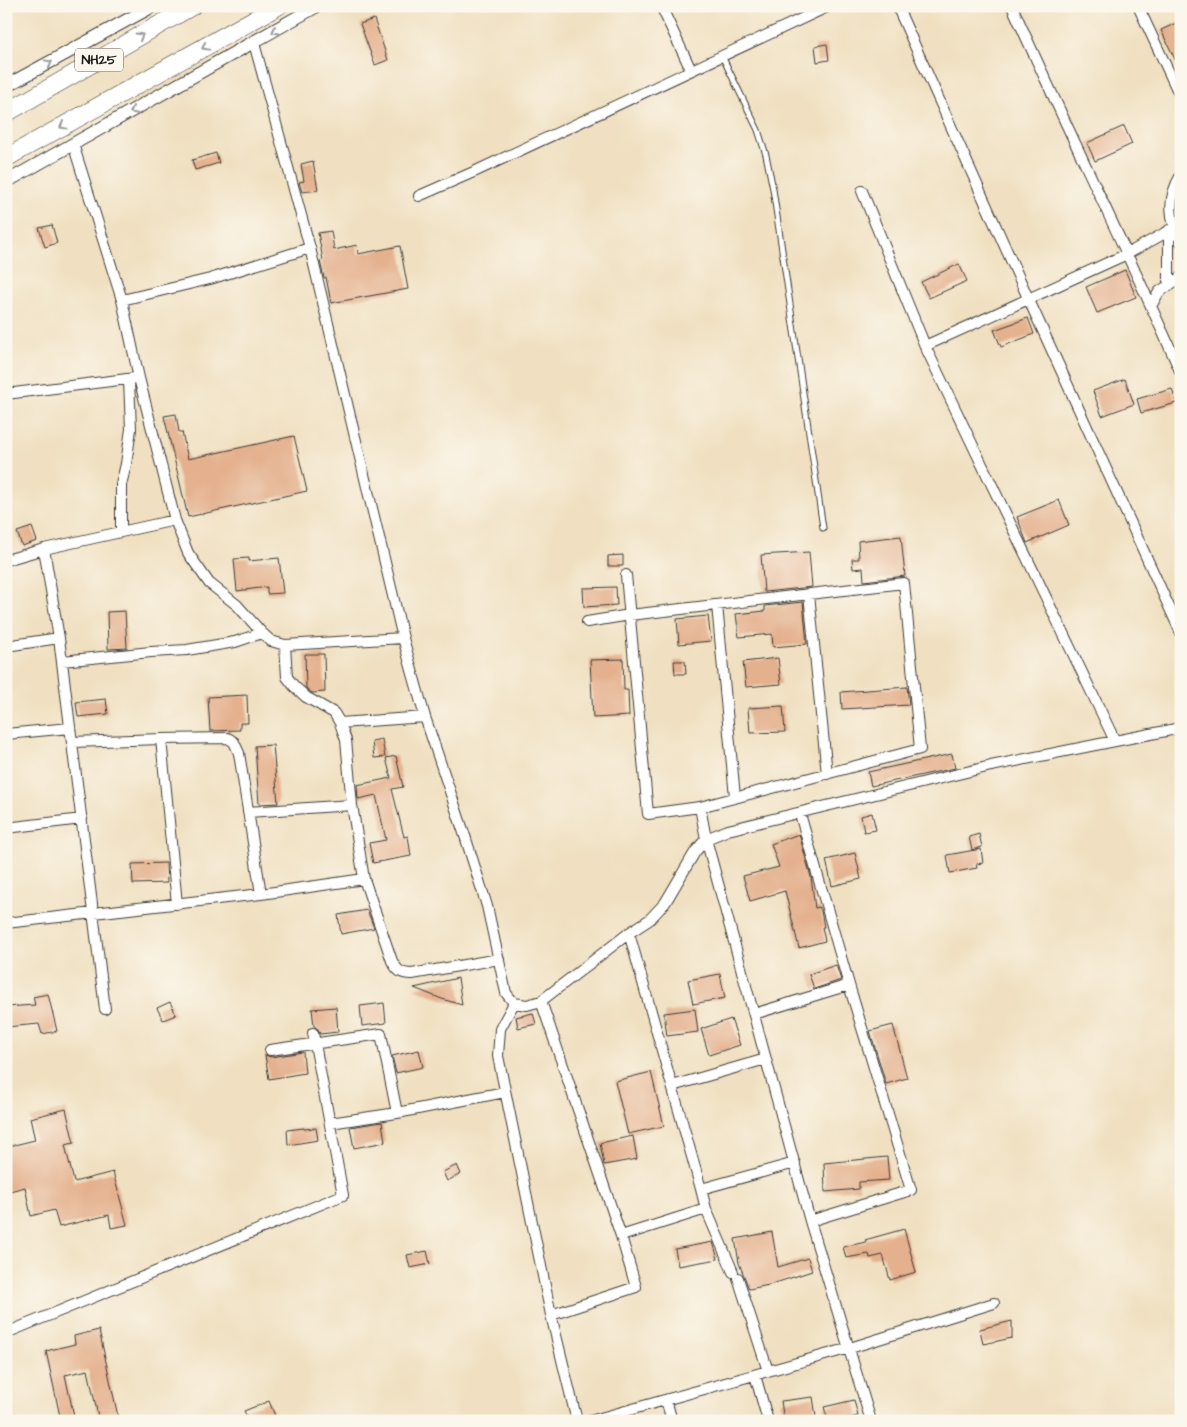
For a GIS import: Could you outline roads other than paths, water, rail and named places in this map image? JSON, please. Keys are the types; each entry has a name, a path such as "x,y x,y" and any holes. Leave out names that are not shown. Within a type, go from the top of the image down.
{"highway":[{"name":"NH25","path":"6,113 192,6"},
{"path":"6,158 278,6"}],"street":[{"path":"6,86 152,6"},
{"path":"6,182 317,6"},
{"path":"661,6 691,70"},
{"path":"419,196 829,6"},
{"path":"898,6 1028,298 1181,633"},
{"path":"1012,6 1064,122 1152,306 1181,373"},
{"path":"1138,6 1181,98"},
{"path":"254,43 310,248 403,638 425,717 487,906 506,993 514,1004 527,1005 541,1001 629,933 649,920 665,904 695,852 706,839 728,830 991,766 1181,728"},
{"path":"73,144 122,300 134,379 175,520 188,552 200,571 209,583 236,605 271,641 284,645 403,638"},
{"path":"1169,284 1171,198 1181,175"},
{"path":"862,191 925,346 1115,741"},
{"path":"925,346 1127,254 1171,229"},
{"path":"1171,229 1181,242"},
{"path":"122,300 210,279 310,248"},
{"path":"1152,306 1159,292 1181,277"},
{"path":"6,394 134,379"},
{"path":"121,532 121,485 129,447 134,379"},
{"path":"6,560 44,549 175,520"},
{"path":"44,549 59,638 105,1009"},
{"path":"587,622 630,615 904,583 920,749 700,807 648,814 630,615 626,575"},
{"path":"809,594 827,774"},
{"path":"717,605 736,797"},
{"path":"62,661 187,650 235,642 262,633"},
{"path":"6,646 59,638"},
{"path":"284,645 287,677 306,697 334,713 346,740 352,804 364,879 392,961 397,970 404,974 412,974 499,959"},
{"path":"340,723 425,717"},
{"path":"6,734 70,728"},
{"path":"72,742 160,738 228,738 234,742 239,753 261,894"},
{"path":"160,738 177,904"},
{"path":"248,812 352,804"},
{"path":"700,807 706,839 810,1221 871,1421"},
{"path":"800,814 911,1190 810,1221"},
{"path":"6,828 82,819"},
{"path":"6,923 261,894 364,879"},
{"path":"629,933 706,1209 735,1275 768,1371"},
{"path":"754,1014 849,984"},
{"path":"541,1001 621,1236 636,1287 551,1315"},
{"path":"514,1004 500,1029 498,1056 551,1315 578,1421"},
{"path":"6,1333 343,1195 313,1032"},
{"path":"270,1050 381,1034 397,1113"},
{"path":"672,1086 766,1060"},
{"path":"330,1123 397,1113 505,1092"},
{"path":"701,1189 794,1163"},
{"path":"621,1236 706,1209"},
{"path":"590,1421 850,1348 994,1303"},
{"path":"755,1375 768,1421"},
{"path":"666,1400 672,1421"}],"lane":[{"path":"722,56 758,130 766,155 773,189 823,528"}]}
